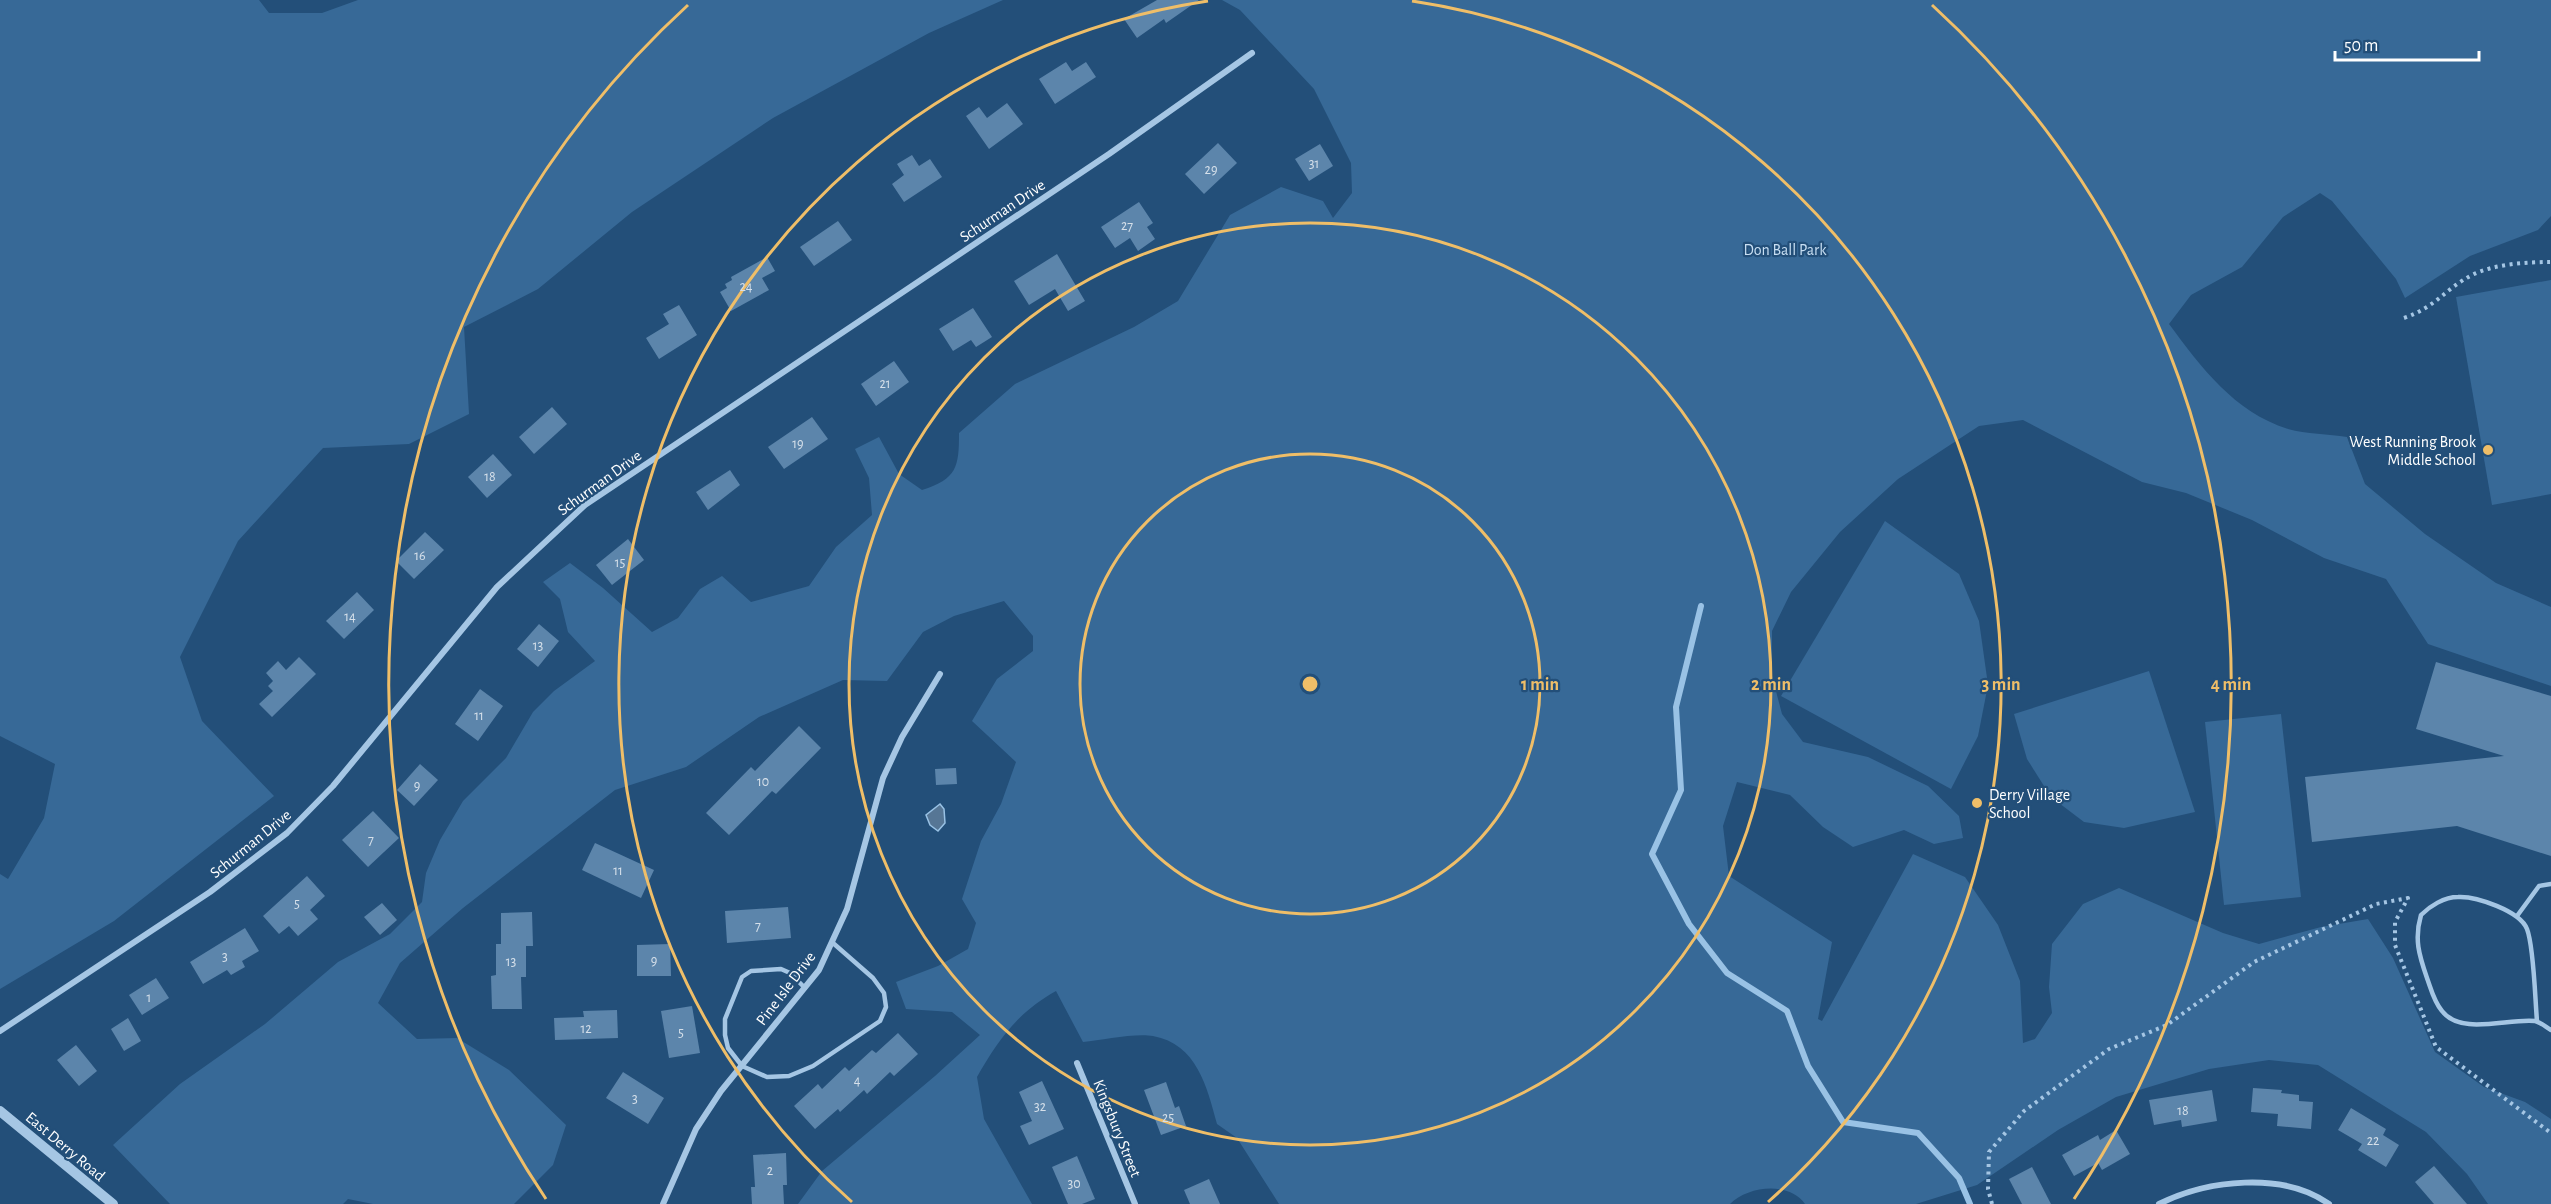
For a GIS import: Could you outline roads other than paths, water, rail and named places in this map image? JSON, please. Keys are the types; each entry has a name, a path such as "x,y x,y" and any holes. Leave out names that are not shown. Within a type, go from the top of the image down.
{"street":[{"name":"Schurman Drive","path":"0,1031 210,891 287,833 333,786 497,587 585,505 1099,160 1252,53"},
{"name":"Pine Isle Drive","path":"663,1204 696,1129 721,1091 819,970 847,909 883,778 902,737 940,674"},
{"name":"Kingsbury Street","path":"1077,1063 1135,1204"},
{"name":"East Derry Road","path":"0,1111 113,1204"},
{"path":"2159,1204 2194,1190 2241,1184 2295,1188 2329,1204"}],"lane":[{"path":"2517,916 2539,886 2551,884"},
{"path":"2537,1021 2528,931 2517,916 2476,900 2458,897 2444,900 2421,915 2416,940 2434,996 2440,1010 2449,1019 2472,1023 2537,1021 2551,1030"},
{"path":"805,988 790,972 781,969 751,971 742,977 725,1019 725,1035 728,1048 742,1066 767,1077 789,1076 813,1066 880,1021 886,1007 884,993 873,978 833,943"}],"waterway":[{"path":"1701,606 1676,707 1681,790 1652,854 1689,924 1727,973 1787,1011 1808,1066 1843,1122 1918,1133 1959,1178 1970,1204"}],"place":[{"name":"West Running Brook Middle School","path":"2488,450"},
{"name":"Derry Village School","path":"1977,803"}],"park label":[{"name":"Don Ball Park","path":"1785,249"}]}
